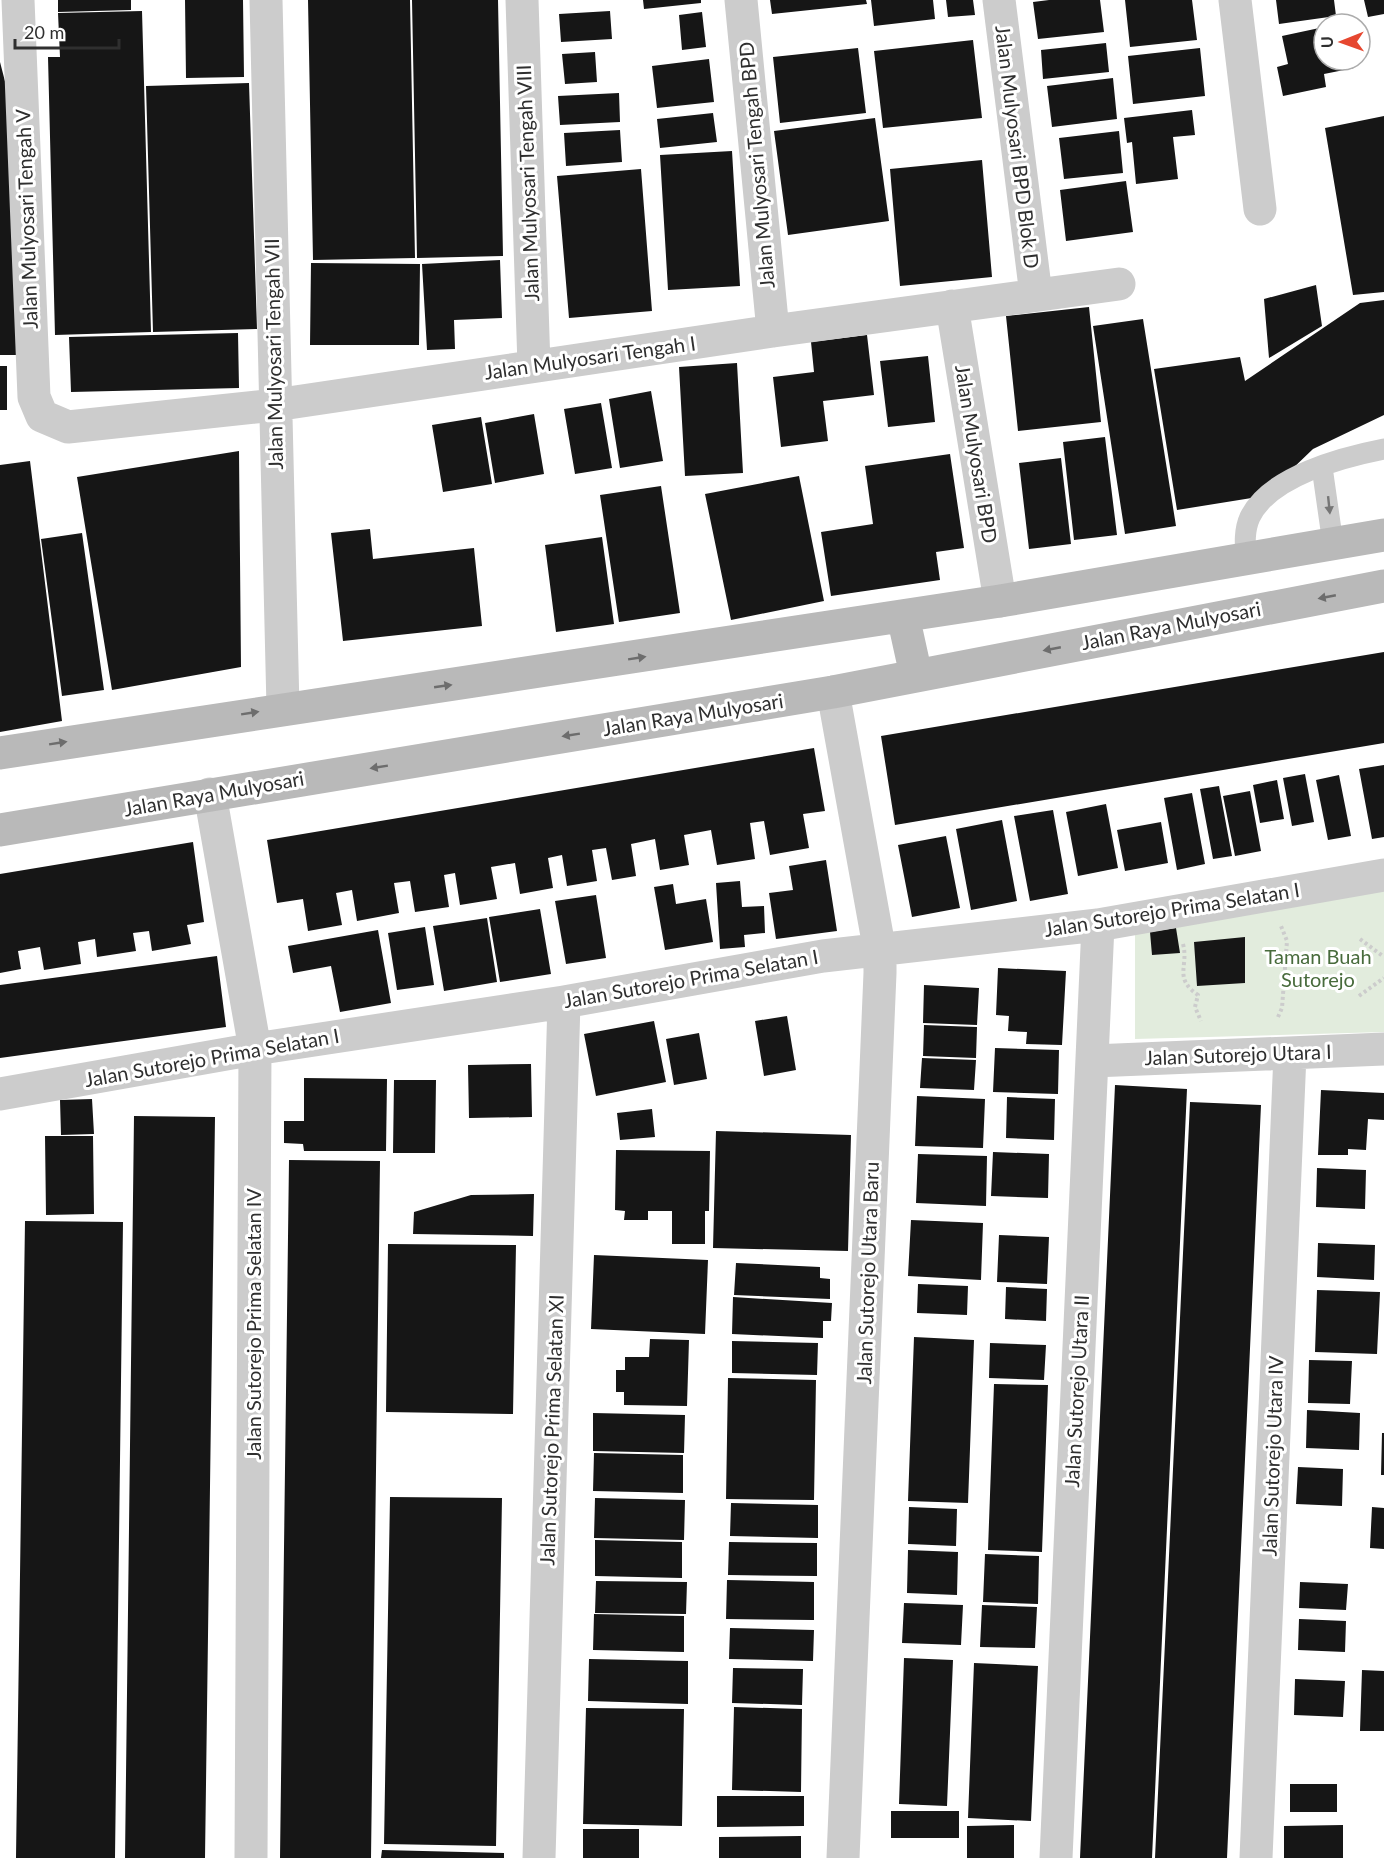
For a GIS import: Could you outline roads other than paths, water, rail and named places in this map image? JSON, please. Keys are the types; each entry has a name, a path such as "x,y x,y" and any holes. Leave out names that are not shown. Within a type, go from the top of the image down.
{"main road":[{"path":"0,753 283,708 598,664 1000,602 1384,535"},
{"name":"Jalan Raya Mulyosari","path":"0,831 210,794 833,692 1384,586"},
{"path":"903,616 916,675"}],"street":[{"name":"Jalan Mulyosari Tengah V","path":"18,0 34,397 42,416 60,424"},
{"name":"Jalan Mulyosari Tengah VII","path":"266,0 283,708"},
{"name":"Jalan Mulyosari Tengah VIII","path":"522,0 534,366"},
{"name":"Jalan Mulyosari Tengah BPD","path":"741,0 772,331"},
{"name":"Jalan Mulyosari BPD Blok D","path":"999,0 1036,295"},
{"path":"1234,0 1260,209"},
{"name":"Jalan Mulyosari Tengah I","path":"60,424 81,426 275,405 772,331 1119,284"},
{"name":"Jalan Mulyosari BPD","path":"952,306 1000,602"},
{"name":"Jalan Sutorejo Utara Baru","path":"833,692 880,952 843,1858"},
{"name":"Jalan Sutorejo Prima Selatan IV","path":"210,794 255,1049 251,1858"},
{"name":"Jalan Sutorejo Prima Selatan I","path":"0,1094 255,1049 564,1002 823,956 880,952 1098,925 1384,874"},
{"name":"Jalan Sutorejo Utara II","path":"1056,1858 1098,925"},
{"name":"Jalan Sutorejo Prima Selatan XI","path":"540,1858 564,1002"},
{"name":"Jalan Sutorejo Utara I","path":"1093,1061 1384,1049"},
{"name":"Jalan Sutorejo Utara IV","path":"1256,1858 1290,1054"}],"lane":[{"path":"1246,558 1246,528 1257,506 1290,478 1322,466 1384,449"},
{"path":"1322,466 1333,544"}],"park label":[{"name":"Taman Buah Sutorejo","path":"1318,968"}]}
